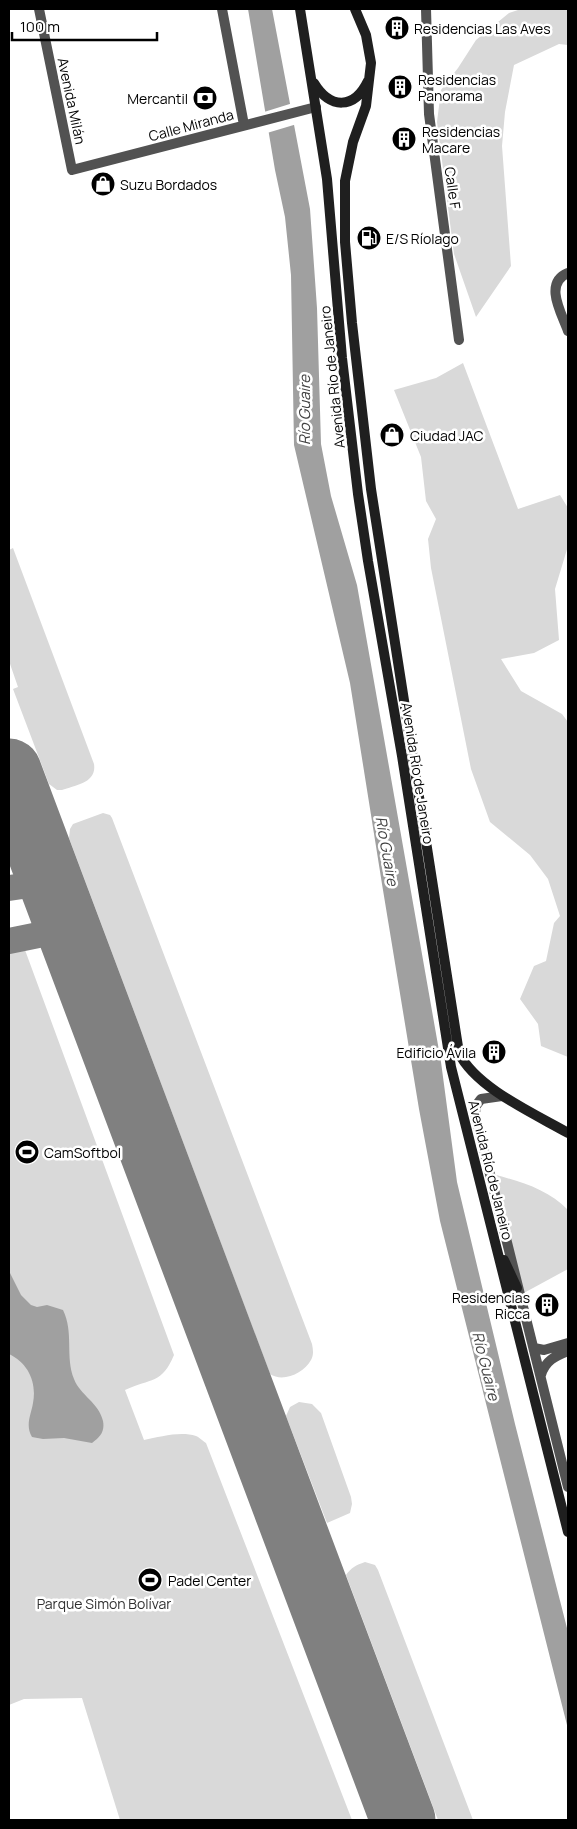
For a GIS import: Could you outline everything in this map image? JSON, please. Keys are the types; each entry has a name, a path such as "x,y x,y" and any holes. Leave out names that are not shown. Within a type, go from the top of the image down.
{"street":[{"name":"Avenida Milán","path":"39,9 72,170"},
{"path":"222,9 247,124"},
{"name":"Avenida Río de Janeiro","path":"300,9 329,198 342,358 368,561 402,756 451,1066 568,1532"},
{"name":"Avenida Río de Janeiro","path":"355,9 366,35 372,64 366,106 349,159 344,202 347,272 372,489 459,1053 470,1070 502,1096"},
{"name":"Calle F","path":"426,9 429,114 459,340"},
{"path":"316,107 350,102 360,94 370,75"},
{"path":"312,80 323,96 335,102 344,103"},
{"name":"Calle Miranda","path":"72,170 316,107"},
{"path":"568,273 562,276 556,285 555,298 568,331"},
{"path":"502,1096 568,1132"},
{"name":"Avenida Río de Janeiro","path":"502,1096 480,1099 475,1111 517,1288 541,1374 568,1487"},
{"path":"492,1234 517,1288"},
{"path":"534,1348 544,1350 568,1343"},
{"path":"541,1374 544,1365 557,1355 568,1351"}],"green space":[{"path":"521,9 568,9 568,45 559,44 514,65 505,112 502,146 511,266 476,317 454,254 437,122 441,90 476,40 509,13"},
{"path":"463,363 518,509 560,495 568,508 568,546 555,589 559,640 534,653 501,659 521,691 562,714 568,722 568,1057 541,1046 538,1024 520,999 534,966 546,961 554,923 560,916 548,879 530,855 490,822 471,769 431,568 428,539 436,519 426,501 421,457 394,390 436,378"},
{"path":"13,548 94,764 94,770 89,779 79,785 62,790 57,790 49,784 13,689 18,687 9,661 9,550"},
{"path":"103,813 110,815 112,818 312,1344 313,1354 308,1365 298,1373 287,1377 275,1377 270,1374 69,838 70,829 73,824"},
{"name":"Parque Simón Bolívar","path":"25,950 174,1355 170,1364 160,1376 125,1390 144,1440 183,1434 196,1436 206,1443 352,1820 120,1820 82,1698 24,1699 9,1705 9,952"},
{"path":"492,1174 542,1191 568,1210 568,1269 522,1294"},
{"path":"299,1402 312,1404 321,1413 351,1497 350,1513 327,1523 286,1416 290,1407"},
{"path":"365,1562 375,1565 378,1570 473,1820 438,1820 346,1575 354,1567"}],"water":[{"name":"Río Guaire","path":"248,9 272,9 310,209 317,308 321,444 331,496 357,585 441,1062 457,1182 515,1424 568,1632 568,1729 440,1221 419,1109 350,683 294,445 291,275 285,217 275,170"},
{"path":"9,1271 21,1295 31,1305 37,1307 47,1305 63,1310 68,1327 71,1371 80,1390 98,1409 103,1421 101,1434 92,1443 64,1438 43,1439 32,1437 30,1433 29,1424 34,1388 26,1368 9,1354"}],"pier":[{"path":"293,103 297,124 267,133 264,112"}],"taxiway":[{"path":"9,888 50,882"},
{"path":"9,941 68,929"}],"runway":[{"path":"9,771 403,1820"}],"place":[{"name":"Residencias Las Aves","path":"397,28"},
{"name":"Residencias Panorama","path":"400,87"},
{"name":"Mercantil","path":"205,98"},
{"name":"Residencias Macare","path":"404,139"},
{"name":"Suzu Bordados","path":"103,184"},
{"name":"E/S Ríolago","path":"369,238"},
{"name":"Ciudad JAC","path":"392,435"},
{"name":"Edificio Ávila","path":"494,1052"},
{"name":"CamSoftbol","path":"27,1152"},
{"name":"Residencias Ricca","path":"547,1305"},
{"name":"Padel Center","path":"150,1580"}]}
